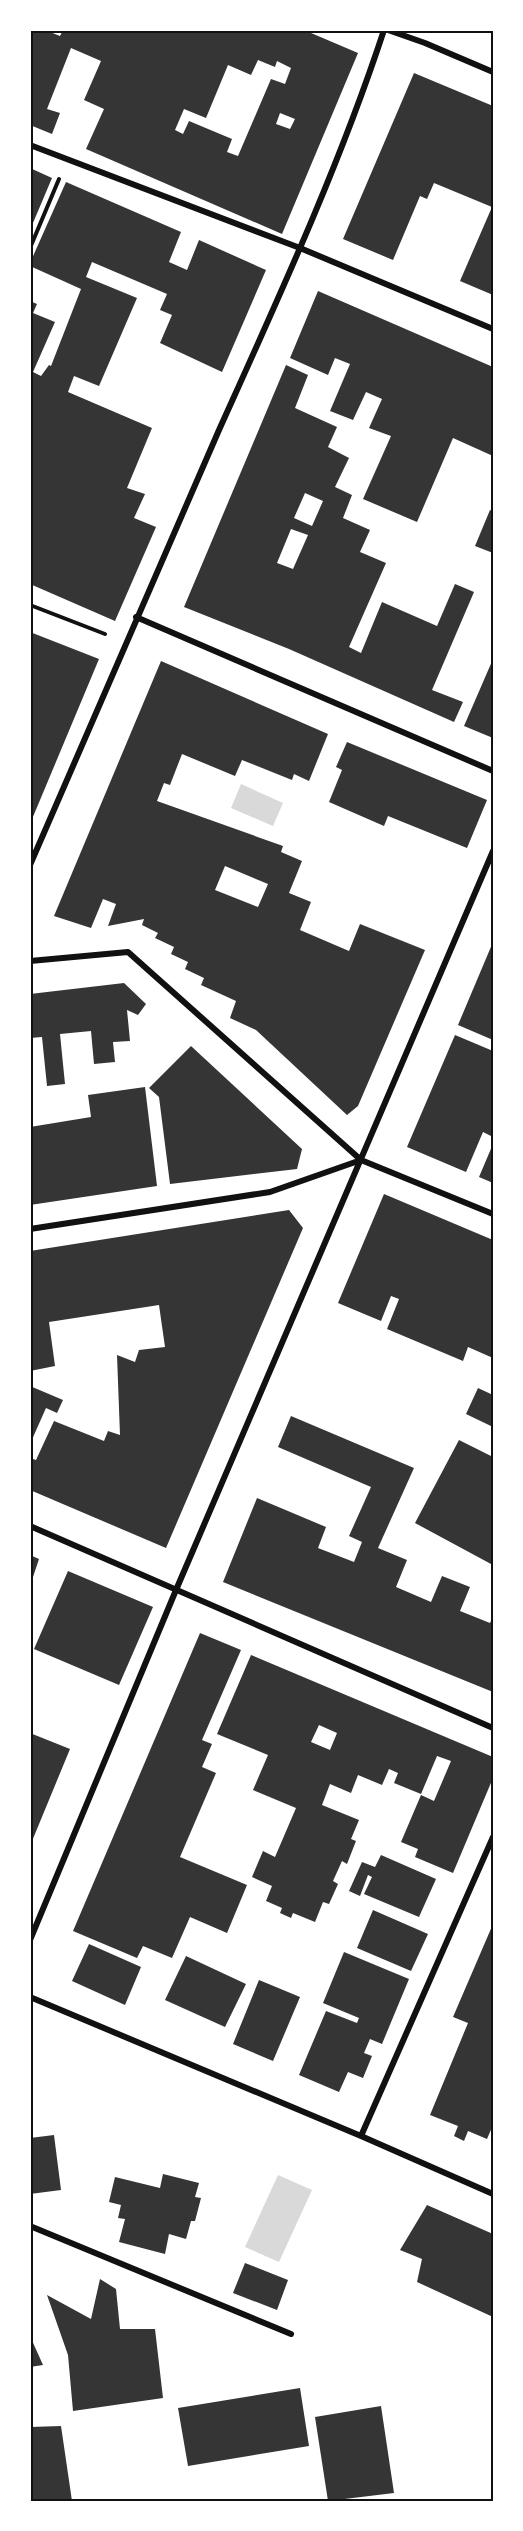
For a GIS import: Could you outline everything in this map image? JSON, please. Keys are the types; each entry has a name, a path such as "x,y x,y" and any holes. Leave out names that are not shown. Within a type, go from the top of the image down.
{"street":[{"path":"30,865 135,617 300,248 386,30 425,43 493,72"},
{"path":"30,145 300,248 493,329"},
{"path":"135,617 493,771"},
{"path":"30,1940 176,1590 493,851"},
{"path":"30,961 128,952 361,1160 493,1214"},
{"path":"30,1229 270,1192 361,1160"},
{"path":"30,1526 493,1728"},
{"path":"361,2136 493,1837"},
{"path":"30,1997 493,2194"},
{"path":"30,2226 291,2334"}],"path":[{"path":"30,248 68,159"},
{"path":"30,606 125,641"}],"shaded area":[{"path":"241,784 283,803 273,826 231,808"},
{"path":"278,2175 312,2190 279,2262 245,2247"}],"building":[{"path":"30,30 45,30 60,36 62,32 58,30 304,30 358,53 282,234 86,149 104,109 84,100 101,61 71,48 47,109 60,113 52,134 30,125","holes":["258,60 275,67 277,61 291,68 285,84 271,79 238,156 227,152 232,139 189,121 183,134 175,130 184,109 206,118 228,65 251,75","280,113 295,119 290,129 276,124"]},
{"path":"414,73 493,106 493,295 460,281 492,207 434,183 427,199 420,196 393,260 343,239"},
{"path":"30,168 52,178 30,230"},
{"path":"66,182 181,232 169,262 187,270 199,240 266,270 222,372 160,343 172,315 160,310 167,294 92,262 86,277 137,298 99,386 74,376 68,392 152,428 127,488 145,494 134,518 156,527 115,621 30,584 30,301 37,304 33,313 55,322 33,372 41,376 49,365 51,366 81,289 30,266 30,263"},
{"path":"318,291 493,367 493,456 453,438 417,522 363,499 391,436 369,428 382,399 366,392 353,420 330,411 350,364 335,358 328,375 290,358"},
{"path":"286,365 308,375 295,408 337,427 328,447 349,458 335,487 352,495 343,518 370,530 360,552 386,563 349,647 361,653 382,602 437,626 455,584 474,592 432,690 463,702 454,722 289,649 184,607","holes":["305,493 323,501 312,526 294,518","291,529 308,535 293,569 277,563"]},
{"path":"490,510 493,511 493,553 475,546"},
{"path":"30,632 99,659 30,824"},
{"path":"493,659 493,738 464,726"},
{"path":"161,661 328,734 309,781 294,774 292,780 242,760 235,776 182,754 170,785 164,783 157,801 283,846 281,852 302,861 289,893 311,902 300,930 349,951 360,924 425,950 358,1106 347,1115 256,1030 230,1018 236,1001 201,985 204,978 185,969 188,962 171,954 174,947 155,938 158,933 142,925 144,919 108,926 116,904 103,899 91,928 54,916","holes":["225,866 268,884 258,907 215,890"]},
{"path":"347,742 487,800 467,848 388,816 384,826 329,802 342,770 336,767"},
{"path":"493,942 493,1040 458,1025"},
{"path":"124,983 146,1004 138,1015 127,1010 130,1041 113,1042 115,1062 94,1064 91,1031 60,1034 65,1084 47,1086 42,1037 30,1038 30,994"},
{"path":"455,1035 493,1051 493,1110 491,1114 493,1115 493,1137 483,1132 466,1172 407,1147"},
{"path":"191,1046 302,1149 297,1169 170,1184 159,1097 149,1088"},
{"path":"145,1087 157,1186 30,1205 30,1127 91,1117 88,1095"},
{"path":"493,1144 493,1183 479,1177"},
{"path":"384,1194 493,1240 493,1358 468,1347 463,1361 387,1329 399,1299 391,1296 381,1321 338,1303"},
{"path":"289,1210 303,1228 166,1548 30,1490 30,1458 36,1460 54,1421 104,1441 108,1431 120,1435 117,1355 135,1362 139,1350 165,1347 159,1305 49,1322 55,1366 30,1371 30,1251"},
{"path":"30,1386 63,1400 57,1413 46,1408 30,1444"},
{"path":"478,1388 493,1395 493,1427 466,1414"},
{"path":"291,1416 414,1468 378,1548 407,1560 396,1587 431,1602 442,1576 470,1587 460,1611 490,1623 493,1616 493,1692 223,1582 257,1498 326,1527 318,1548 354,1562 362,1542 349,1536 371,1487 278,1447"},
{"path":"459,1440 493,1457 493,1558 491,1564 415,1523"},
{"path":"30,1555 39,1559 30,1586"},
{"path":"68,1571 153,1607 119,1685 34,1649"},
{"path":"200,1633 241,1650 202,1740 212,1744 202,1767 216,1773 180,1857 247,1885 227,1933 190,1917 172,1958 143,1946 137,1958 73,1931"},
{"path":"251,1655 493,1757 493,1778 453,1873 415,1857 418,1849 401,1842 421,1795 434,1801 451,1761 437,1756 421,1794 394,1783 398,1773 389,1769 382,1785 358,1775 351,1793 330,1784 322,1805 359,1820 351,1839 356,1841 347,1864 342,1861 333,1881 338,1884 329,1904 323,1902 315,1922 293,1913 291,1918 280,1913 282,1908 266,1901 272,1886 252,1877 263,1851 275,1857 296,1808 253,1790 268,1755 217,1734","holes":["319,1725 337,1733 330,1750 311,1742"]},
{"path":"30,1733 70,1749 30,1846"},
{"path":"381,1855 436,1879 419,1917 364,1894 372,1877 368,1875 360,1896 349,1891 362,1862 375,1867"},
{"path":"373,1910 428,1934 411,1971 357,1948"},
{"path":"493,1924 493,2125 487,2139 468,2131 464,2141 454,2136 458,2126 430,2115 468,2023 453,2017"},
{"path":"89,1944 141,1967 125,2005 72,1981"},
{"path":"344,1952 409,1979 382,2044 370,2039 364,2053 372,2056 363,2078 348,2072 339,2092 299,2075 326,2011 357,2023 359,2018 323,2003"},
{"path":"186,1956 246,1984 225,2027 165,2000"},
{"path":"259,1980 300,1997 273,2061 233,2044"},
{"path":"54,2135 61,2190 30,2194 30,2138"},
{"path":"163,2174 199,2183 195,2197 201,2198 195,2221 191,2221 186,2239 169,2234 165,2254 119,2242 125,2219 118,2218 121,2205 109,2202 115,2177 160,2188"},
{"path":"427,2205 493,2234 493,2317 417,2282 422,2259 400,2250"},
{"path":"245,2263 288,2280 277,2310 233,2293"},
{"path":"100,2279 116,2289 120,2329 155,2329 163,2398 73,2411 68,2355 47,2295 91,2319"},
{"path":"30,2336 43,2365 30,2367"},
{"path":"300,2388 309,2446 188,2466 178,2408"},
{"path":"381,2406 394,2493 328,2501 315,2417"},
{"path":"61,2426 72,2501 30,2501 30,2427"}]}
